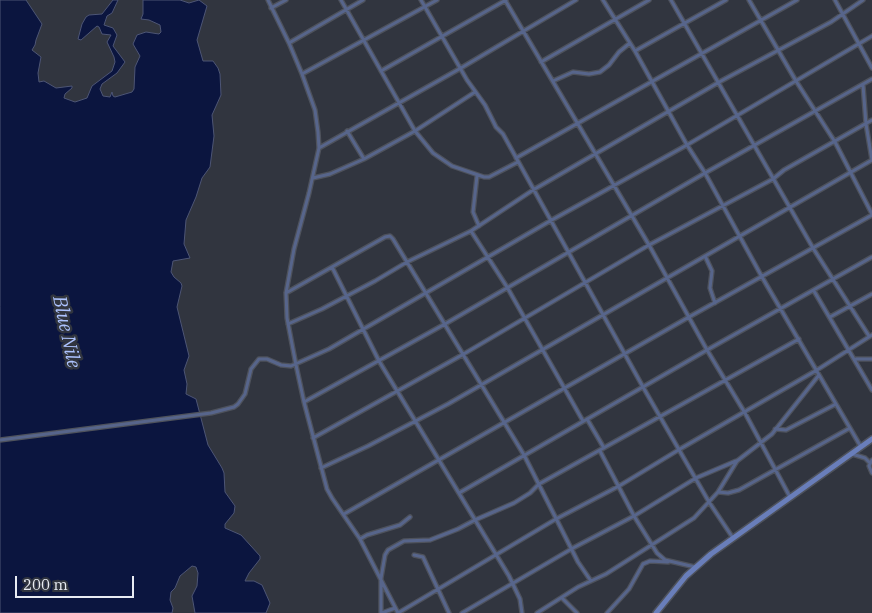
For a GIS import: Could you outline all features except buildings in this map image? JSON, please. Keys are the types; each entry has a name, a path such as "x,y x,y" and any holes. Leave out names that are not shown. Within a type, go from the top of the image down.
{"main road":[{"path":"656,613 678,584 695,567 872,439"}],"street":[{"path":"268,0 302,74 315,110 318,132 319,148 294,249 286,293 286,311 296,365 321,468 332,498 360,539 398,613 556,519 619,486 817,370 871,335 812,248 671,0"},
{"path":"271,8 286,0"},
{"path":"341,0 415,131 429,150 452,166 477,176 489,177 578,123 797,0"},
{"path":"289,43 363,0"},
{"path":"421,0 460,68 517,160 643,387 710,502 734,538"},
{"path":"302,74 437,0"},
{"path":"382,71 505,0 649,245 707,350 745,412 791,498"},
{"path":"319,148 576,0"},
{"path":"603,0 635,51 668,113 705,173 762,277 861,447"},
{"path":"541,62 649,0"},
{"path":"635,51 726,0"},
{"path":"344,514 872,214 849,173 835,142 796,81 749,0"},
{"path":"835,0 872,68"},
{"path":"288,324 346,297 407,262 471,231 533,190 668,113 718,82 844,14 856,2 863,0"},
{"path":"0,440 227,410 238,404 245,394 251,369 259,360 268,359 286,366 296,365 329,349 550,221 687,145 872,36"},
{"path":"552,81 573,72 589,74 600,72 630,43"},
{"path":"304,402 445,324 705,173 872,79"},
{"path":"321,468 416,422 872,160 866,124 863,85"},
{"path":"313,178 330,174 364,159 415,131 475,92"},
{"path":"313,438 462,355 649,245 773,179 784,170 872,120"},
{"path":"347,131 364,159"},
{"path":"477,176 473,212 479,226"},
{"path":"471,231 507,287 565,388 604,448"},
{"path":"286,293 385,237 390,236 524,455 578,562 590,581"},
{"path":"705,256 712,271 710,288 715,303"},
{"path":"459,493 872,257"},
{"path":"332,268 379,361 513,583 520,599 522,613"},
{"path":"814,291 872,390"},
{"path":"830,317 872,294"},
{"path":"395,608 382,613 381,578 385,555 388,550 407,540 430,540 520,500 539,484 799,339"},
{"path":"855,359 872,359"},
{"path":"462,613 572,548 634,516 696,478 737,461 775,429 820,375"},
{"path":"775,429 786,430 836,404"},
{"path":"718,492 735,492 850,428"},
{"path":"600,451 651,545 661,556 671,562"},
{"path":"851,454 862,456 871,462 869,466 872,473"},
{"path":"537,613 578,587 606,574 694,518 718,492 737,461"},
{"path":"360,539 400,525 410,517"},
{"path":"414,555 423,557 449,613"},
{"path":"608,613 629,589 642,564 650,561 671,562 695,567"},
{"path":"562,598 577,613"}],"water":[{"name":"Blue Nile","path":"0,0 26,0 42,24 32,50 41,57 38,73 39,82 44,81 56,88 72,86 64,98 75,102 87,98 92,86 112,71 115,62 107,42 111,35 102,34 99,27 97,26 81,40 78,39 86,17 102,14 113,0 118,0 112,13 107,16 104,25 113,28 117,35 113,46 125,62 117,73 102,84 100,89 103,96 110,97 112,92 115,97 132,92 134,89 135,67 140,56 133,44 137,35 146,32 159,34 161,32 160,25 141,19 143,0 180,0 189,3 199,0 207,6 197,40 203,61 213,61 218,68 221,95 212,115 214,136 210,167 202,178 186,220 184,244 190,258 173,261 171,272 182,286 177,307 189,356 184,370 187,384 186,394 196,399 208,445 224,473 225,492 235,506 234,513 225,524 225,528 241,535 260,556 260,559 245,581 254,581 262,585 270,603 266,613 195,613 192,596 197,586 198,573 196,567 192,566 180,576 175,588 171,592 172,613 0,613"}]}
